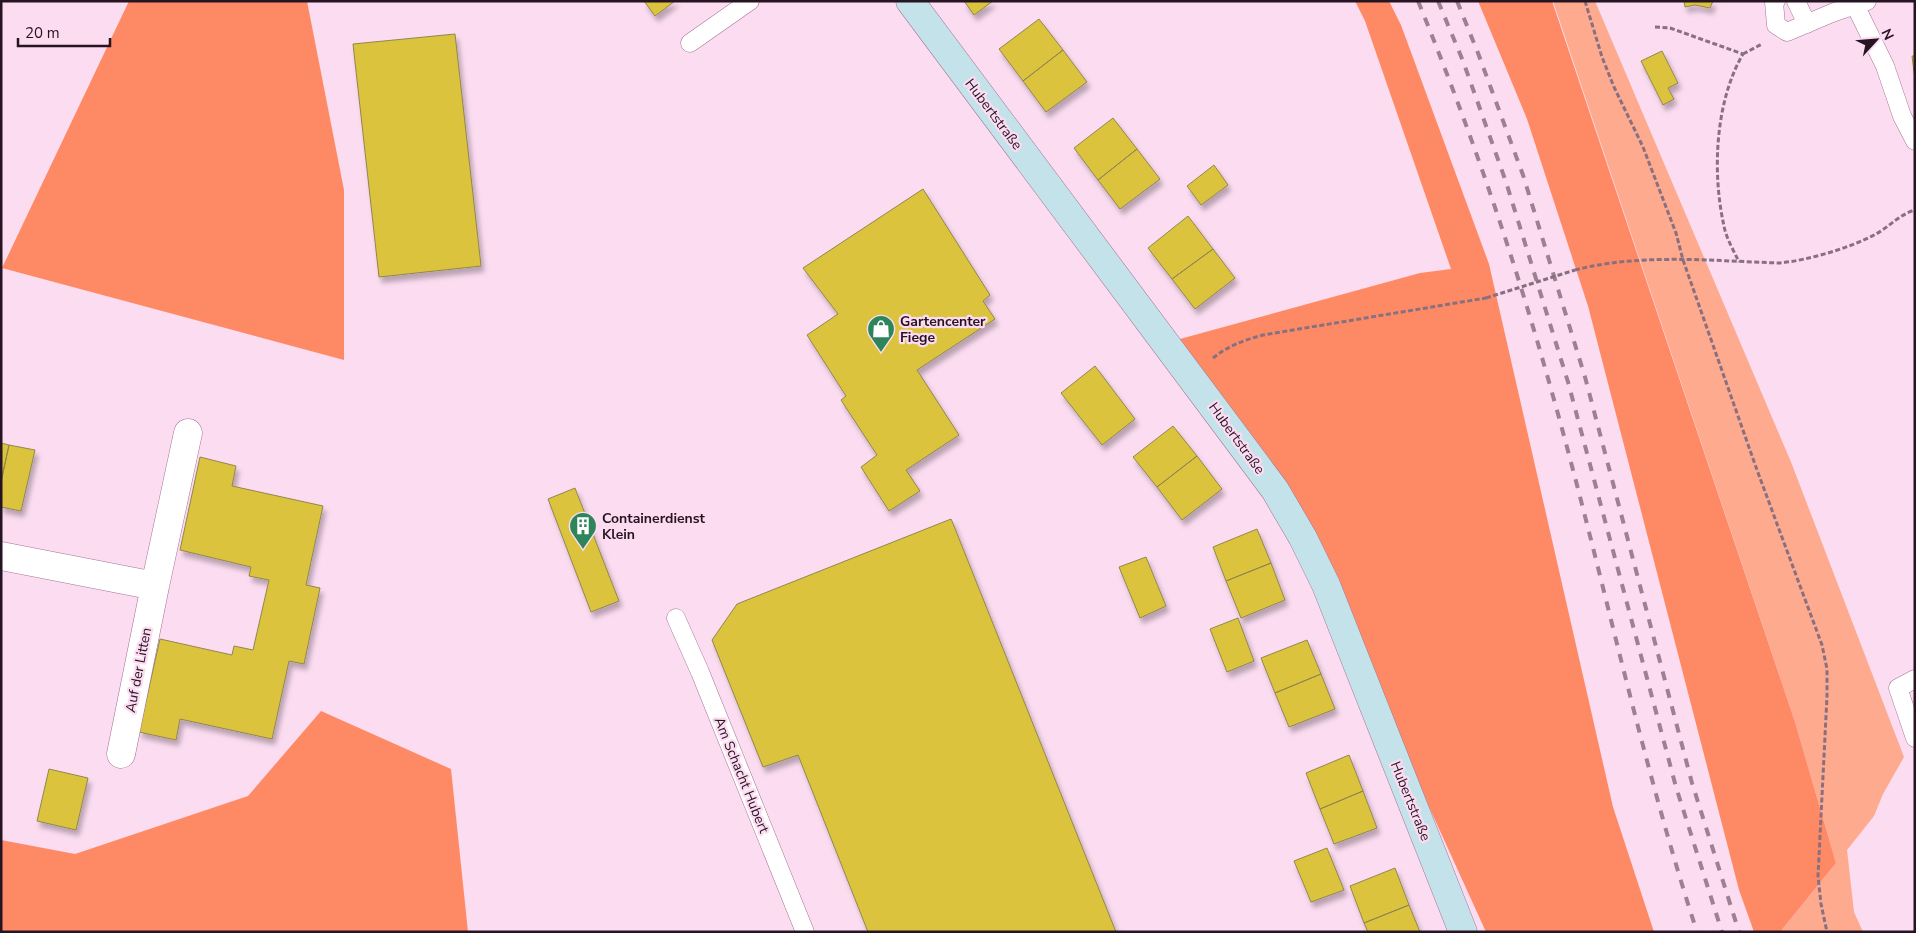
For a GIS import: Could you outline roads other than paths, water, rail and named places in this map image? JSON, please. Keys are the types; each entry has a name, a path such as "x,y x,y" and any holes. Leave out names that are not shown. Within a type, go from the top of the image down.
{"street":[{"name":"Hubertstraße","path":"910,1 1275,490 1303,538 1326,585 1463,932"},
{"name":"Auf der Litten","path":"120,754 154,586 188,433"},
{"path":"1,556 154,586"}],"lane":[{"path":"690,43 750,1"},
{"path":"1776,1 1774,2 1776,25 1787,32 1861,3 1902,116 1915,141"},
{"path":"1796,1 1807,24"},
{"name":"Am Schacht Hubert","path":"676,618 700,672 805,932"},
{"path":"1915,679 1898,688 1915,738"}],"railway":[{"path":"1418,1 1473,145 1537,340 1570,457 1657,797 1697,932"},
{"path":"1438,1 1463,61 1506,182 1568,382 1676,787 1722,932"},
{"path":"1457,1 1523,175 1585,377 1692,783 1739,932"}],"place":[{"name":"Gartencenter Fiege","path":"881,353"},
{"name":"Containerdienst Klein","path":"583,550"}]}
